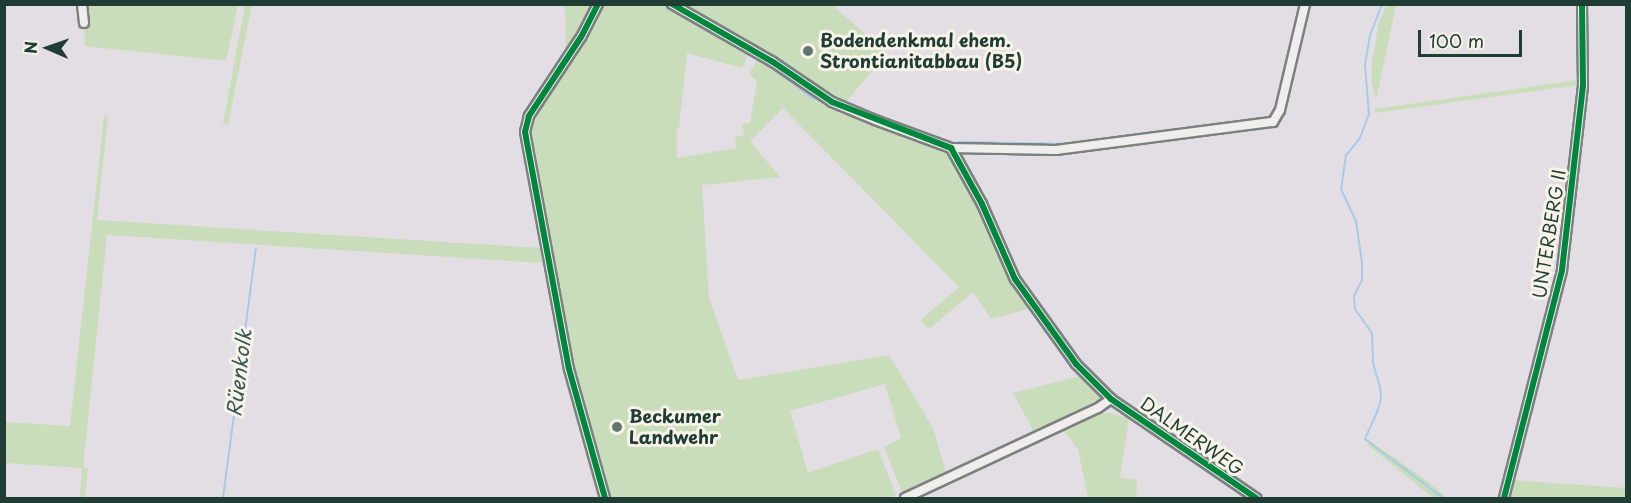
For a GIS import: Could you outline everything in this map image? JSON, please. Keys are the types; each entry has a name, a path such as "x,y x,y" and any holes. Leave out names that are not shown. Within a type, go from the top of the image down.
{"street":[{"path":"82,4 84,23"},
{"path":"598,4 581,37 529,116 525,132 569,369 605,498"},
{"path":"672,4 773,62 832,102 951,148 1056,150 1273,122 1280,110 1305,4"},
{"name":"UNTERBERG II","path":"1504,498 1562,270 1583,86 1581,4"},
{"name":"DALMERWEG","path":"951,148 982,204 1015,279 1068,355 1111,399 1256,498"},
{"path":"905,498 1098,408 1111,399"}],"green space":[{"path":"83,5 238,5 226,61 85,46"},
{"path":"245,5 252,5 228,125 223,124"},
{"path":"565,5 832,5 887,53 845,103 805,82 771,55 705,22 698,27 749,53 742,68 687,53 679,128 677,128 677,158 737,148 735,137 744,135 742,124 750,123 757,81 749,74 759,57 793,83 830,104 929,142 954,159 1032,308 991,319 973,292 929,329 921,320 959,287 783,108 750,141 780,177 702,185 709,298 738,380 889,355 933,428 946,473 902,492 884,447 901,438 885,384 790,411 808,473 878,449 896,495 887,498 607,498 571,368 528,132 532,116 566,67"},
{"path":"1387,5 1396,5 1376,100 1371,78 1372,62 1379,22"},
{"path":"1578,80 1579,85 1375,113 1375,109"},
{"path":"104,116 108,117 97,220 540,248 543,263 107,235 83,468 88,468 85,498 80,498 82,468 5,463 5,422 70,426"},
{"path":"1080,376 1100,396 1100,400 1034,432 1013,393"},
{"path":"1111,413 1129,418 1120,478 1137,480 1136,498 1088,498 1078,449 1063,430 1093,415"},
{"path":"1367,439 1426,480 1447,498 1433,498 1368,445"},
{"path":"1511,480 1626,488 1626,498 1506,498"}],"waterway":[{"path":"664,4 732,43"},
{"path":"1382,4 1370,36 1365,65 1369,114 1360,138 1346,155 1341,189 1356,221 1362,263 1362,280 1354,296 1355,309 1372,333 1373,363 1380,387 1381,399 1365,439 1443,498"},
{"path":"760,59 811,97 857,118 934,147"},
{"path":"1135,136 1150,134"},
{"path":"958,142 1075,144"},
{"name":"Rüenkolk","path":"223,498 256,248"}],"cycle path":[{"path":"598,4 581,37 529,116 525,132 569,369 605,498"},
{"path":"672,4 773,62 832,102 951,148 982,204 1015,279 1076,364 1111,399 1256,498"},
{"path":"1504,498 1562,270 1583,86 1582,4"}],"place":[{"name":"Bodendenkmal ehem. Strontianitabbau (B5)","path":"808,51"},
{"name":"Beckumer Landwehr","path":"617,427"}]}
